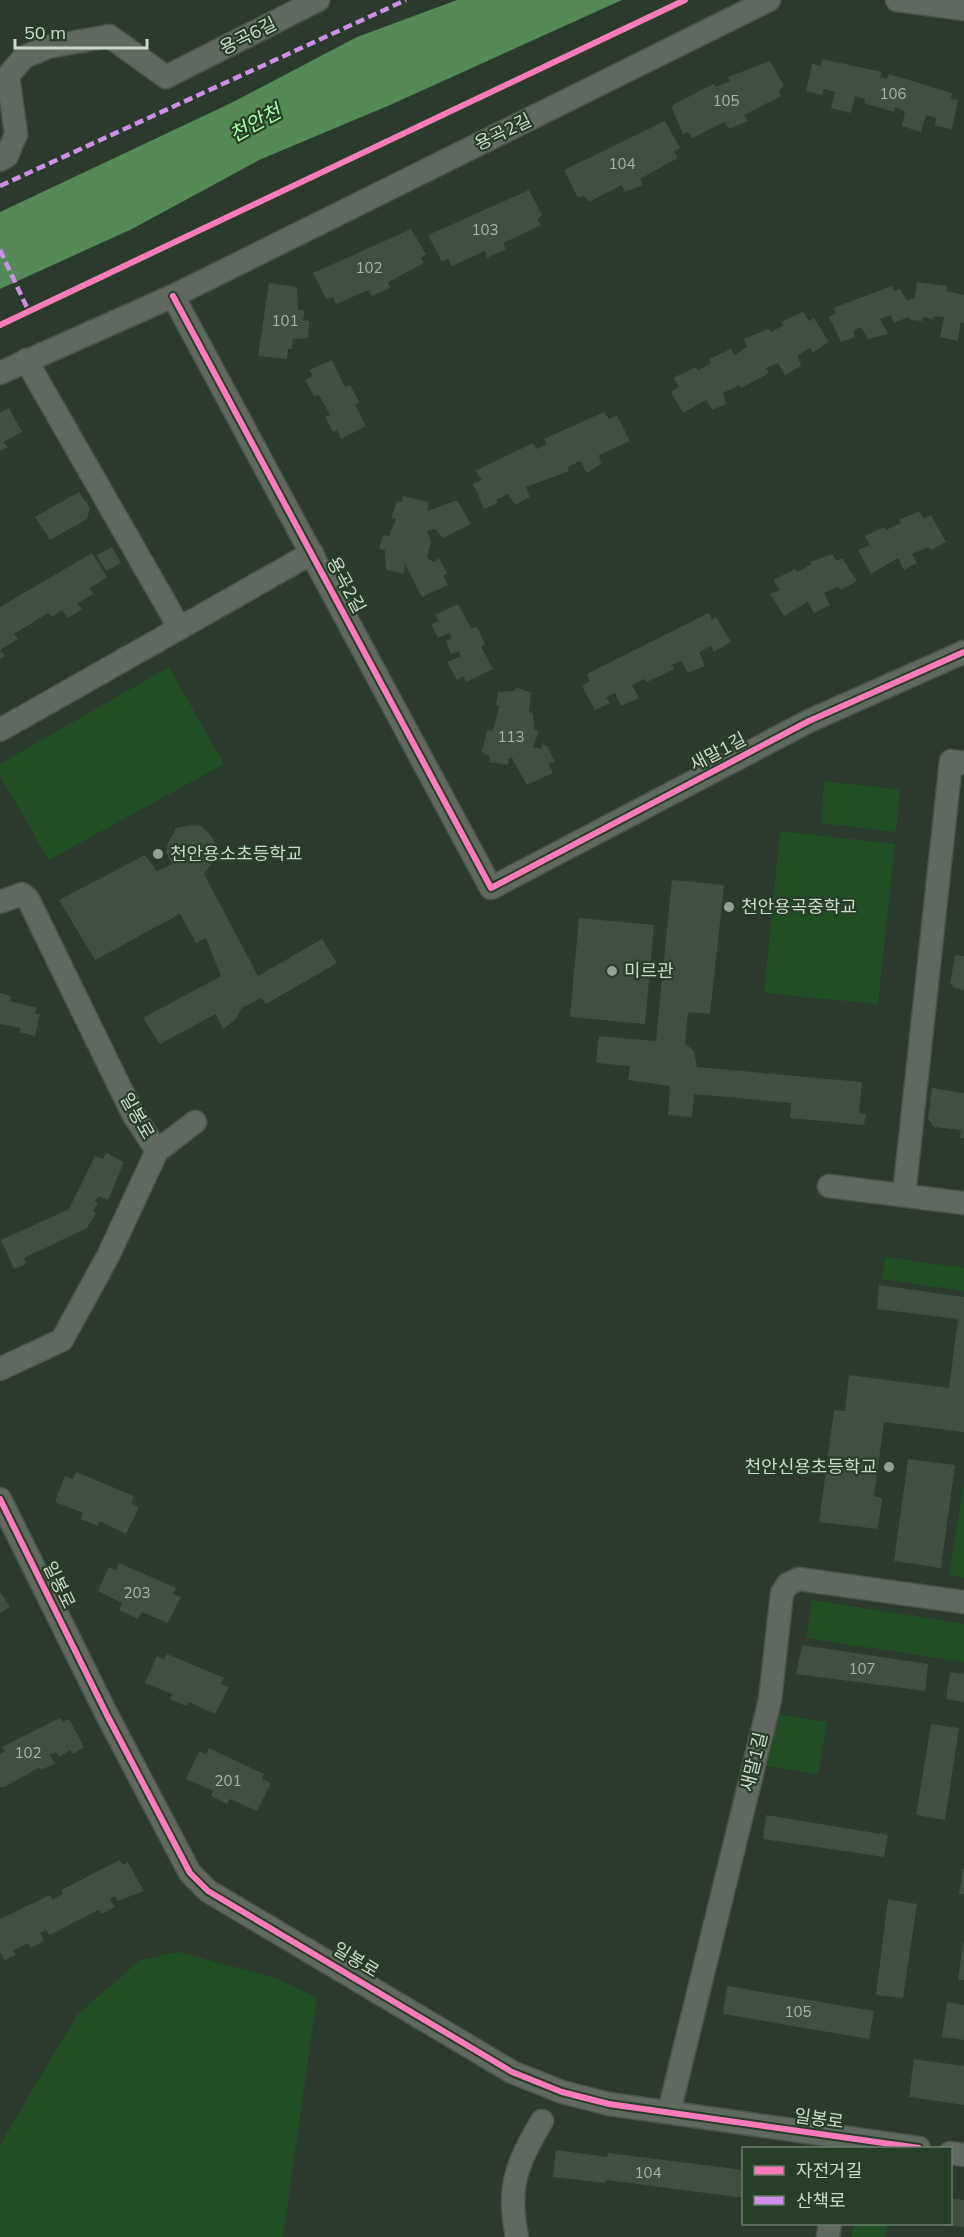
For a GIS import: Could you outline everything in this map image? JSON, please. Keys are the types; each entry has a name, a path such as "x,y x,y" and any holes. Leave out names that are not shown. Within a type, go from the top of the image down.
{"street":[{"name":"용곡6길","path":"0,160 7,156 16,134 8,76 24,57 48,46 109,36 166,77 318,0"},
{"name":"용곡2길","path":"0,373 173,296 769,0"},
{"path":"897,0 964,9"},
{"name":"용곡2길","path":"173,296 491,888"},
{"path":"26,360 179,627"},
{"path":"0,730 312,553"},
{"name":"새말1길","path":"491,888 809,721 957,653 964,652"},
{"path":"904,1195 958,762"},
{"name":"일봉로","path":"0,902 13,895 22,894 28,899 133,1114 158,1151 108,1256 62,1340 0,1369"},
{"path":"158,1151 195,1122"},
{"path":"828,1186 964,1203"},
{"name":"일봉로","path":"0,1499 107,1715 190,1873 208,1891 512,2072 562,2092 609,2104 669,2112 837,2143 903,2147"},
{"name":"새말1길","path":"669,2112 770,1700 782,1593 788,1584 799,1580 964,1602"},
{"path":"517,2237 511,2188 516,2167 542,2121"}],"shaded area":[{"path":"169,667 224,764 49,860 0,776 0,764"},
{"path":"824,781 900,790 896,832 821,823"},
{"path":"780,831 895,844 878,1004 764,993"},
{"path":"885,1257 964,1268 964,1291 882,1279"},
{"path":"964,1481 964,1578 949,1575"},
{"path":"812,1600 964,1624 964,1662 806,1638"},
{"path":"779,1714 827,1722 818,1774 767,1766"},
{"path":"179,1952 275,1978 317,1997 283,2237 0,2237 0,2145 77,2015 140,1960"},
{"path":"853,2225 887,2225 886,2237 852,2237"}],"water":[{"name":"천안천","path":"457,0 622,0 390,105 259,160 132,229 0,289 0,212 231,103 357,37"}],"building":[{"path":"822,59 882,72 880,77 887,79 889,74 952,93 951,99 958,100 952,129 935,126 936,118 926,115 921,132 902,126 905,111 895,107 894,112 864,103 865,99 855,96 851,113 831,108 835,92 824,89 822,95 806,91 812,64 821,66"},
{"path":"770,61 784,86 779,90 781,96 744,115 748,121 729,129 725,122 692,138 688,132 683,134 671,106 713,84 716,87 730,81 728,77"},
{"path":"665,121 680,148 674,151 678,158 640,179 643,185 625,192 622,185 589,202 584,196 578,198 564,170"},
{"path":"529,190 542,215 537,219 541,225 503,243 506,249 487,258 485,251 452,266 448,259 442,262 428,235"},
{"path":"411,229 426,254 421,258 424,263 388,282 390,288 372,296 369,290 336,304 333,297 326,299 313,273"},
{"path":"917,282 947,286 946,291 964,295 964,323 961,322 958,341 940,337 944,317 934,316 933,319 923,317 922,321 911,320 908,317 894,323 891,315 880,319 888,334 868,339 861,327 853,331 855,337 841,342 829,317 836,313 833,308 892,286 895,291 900,289 907,301 915,297"},
{"path":"269,283 297,287 298,310 305,311 303,320 309,321 308,338 293,339 292,349 288,349 287,359 258,356"},
{"path":"803,312 809,321 814,318 829,342 813,352 810,348 798,355 801,366 785,375 778,363 766,368 769,373 741,388 739,385 723,393 726,404 712,410 706,400 683,413 671,392 679,386 673,378 696,367 698,370 711,363 709,359 731,349 735,355 747,347 744,339 768,329 771,332 784,325 781,322"},
{"path":"332,360 345,387 350,385 359,402 355,405 366,426 341,439 337,430 333,432 325,417 330,415 319,395 314,396 305,380 313,376 309,370"},
{"path":"9,408 22,432 3,442 8,447 0,451 0,413"},
{"path":"604,412 609,419 617,415 630,441 599,455 601,464 587,473 580,461 568,467 569,471 526,487 530,497 515,505 508,494 496,500 498,503 484,509 473,484 482,480 475,471 533,443 537,449 547,444 544,439"},
{"path":"79,492 90,508 87,519 50,540 35,517"},
{"path":"403,496 429,502 427,511 457,500 471,524 443,538 435,529 427,531 431,541 427,558 434,562 439,558 447,574 443,575 448,585 422,597 405,564 404,574 386,570 385,550 379,549 383,535 389,536 396,519 391,518 397,501 402,502"},
{"path":"919,511 924,519 931,515 946,542 931,550 928,547 912,554 917,563 904,570 898,558 871,574 858,550 870,545 865,536 884,527 886,530 901,523 899,520"},
{"path":"112,547 121,563 106,571 97,555"},
{"path":"92,553 107,577 90,588 93,594 77,604 82,609 68,618 62,610 52,617 48,613 14,634 18,639 0,650 0,607"},
{"path":"832,554 837,561 842,558 857,581 841,590 838,587 824,593 830,605 814,613 808,602 784,616 770,594 780,590 773,580 795,569 797,572 812,564 811,562"},
{"path":"458,604 471,628 477,627 485,644 481,647 493,669 466,682 463,676 457,680 447,662 461,656 459,651 451,654 446,641 452,638 450,633 438,638 431,624 439,621 435,615"},
{"path":"709,613 712,620 716,617 731,642 714,652 711,646 699,652 705,666 688,673 681,661 672,665 674,669 647,682 644,679 632,685 639,698 621,706 615,693 606,698 610,703 595,710 582,686 590,681 587,674"},
{"path":"516,687 531,693 529,712 533,713 534,729 539,731 533,747 541,749 542,744 547,746 555,762 548,763 553,773 527,785 512,758 509,758 508,765 489,762 490,757 482,752 487,730 493,731 499,706 496,705 498,692 515,691"},
{"path":"190,825 201,826 210,834 217,846 213,862 204,874 258,976 322,939 337,963 266,1004 261,998 242,1008 235,1020 223,1029 216,1014 160,1044 143,1018 221,976 206,938 196,943 180,914 95,960 59,900 145,855 157,871 172,864 166,852 168,843 176,828"},
{"path":"672,880 724,885 710,1014 688,1012 685,1043 694,1052 697,1067 862,1082 859,1113 866,1114 864,1125 790,1118 791,1103 694,1094 692,1117 668,1115 670,1086 628,1080 630,1066 596,1063 599,1036 656,1041"},
{"name":"미르관","path":"579,918 654,925 645,1024 570,1017"},
{"path":"955,955 964,956 964,990 955,988 950,983"},
{"path":"0,993 11,996 10,1001 37,1008 35,1014 40,1014 35,1036 19,1032 21,1028 0,1024"},
{"path":"932,1088 964,1093 964,1138 960,1138 961,1130 934,1127 928,1119"},
{"path":"106,1153 124,1162 108,1200 98,1196 95,1201 98,1203 93,1211 96,1213 87,1228 24,1258 26,1264 14,1269 1,1240 69,1209 95,1156 103,1159"},
{"path":"879,1285 964,1297 964,1432 884,1422 874,1496 882,1498 878,1529 819,1522 834,1410 845,1411 849,1375 949,1388 958,1319 877,1309"},
{"path":"908,1459 955,1465 941,1568 894,1561"},
{"path":"76,1472 134,1496 131,1503 139,1507 126,1534 100,1521 98,1526 81,1519 83,1513 55,1502 65,1476 73,1479"},
{"path":"119,1563 176,1588 173,1594 181,1597 168,1623 142,1612 138,1619 119,1610 122,1603 98,1591 109,1567 116,1570"},
{"path":"0,1591 10,1607 0,1613"},
{"path":"802,1645 928,1664 925,1691 796,1674"},
{"path":"167,1654 224,1678 221,1684 229,1687 215,1714 189,1702 186,1706 170,1699 172,1694 145,1683 157,1656 164,1660"},
{"path":"950,1672 964,1674 964,1702 946,1699"},
{"path":"60,1718 63,1722 69,1719 84,1747 73,1754 70,1750 59,1757 56,1752 50,1755 55,1764 43,1769 38,1768 5,1787 0,1787 0,1754 5,1751 2,1747"},
{"path":"931,1724 959,1728 945,1820 916,1815"},
{"path":"209,1748 264,1774 262,1779 271,1783 257,1811 230,1799 227,1804 211,1796 213,1791 186,1779 199,1751 206,1754"},
{"path":"766,1815 888,1835 884,1857 763,1839"},
{"path":"120,1860 123,1865 128,1862 144,1891 118,1901 115,1896 110,1899 115,1907 102,1914 98,1910 50,1935 46,1930 40,1933 44,1941 31,1948 28,1943 13,1951 16,1955 5,1960 0,1952 0,1919 50,1895 53,1899 63,1894 61,1890"},
{"path":"963,1869 964,1894 959,1894"},
{"path":"888,1899 917,1904 903,1998 876,1995"},
{"path":"963,1943 964,1980 958,1980"},
{"path":"727,1986 874,2011 869,2039 723,2014"},
{"path":"947,2002 964,2005 964,2040 942,2037"},
{"path":"914,2059 964,2066 964,2105 909,2097"},
{"path":"556,2150 607,2157 608,2153 742,2170 742,2198 606,2180 605,2183 553,2177"},
{"path":"952,2198 964,2200 964,2227 941,2225 952,2225"}],"marked path":[{"path":"0,186 406,0"},
{"path":"0,250 29,312"}],"cycle path":[{"path":"0,325 685,0"},
{"path":"173,296 491,888 809,721 964,652"},
{"path":"0,1499 107,1715 190,1873 208,1891 512,2072 562,2092 609,2104 912,2147"}],"place":[{"name":"천안용소초등학교","path":"158,854"},
{"name":"천안용곡중학교","path":"729,907"},
{"name":"미르관","path":"612,971"},
{"name":"천안신용초등학교","path":"889,1467"}]}
